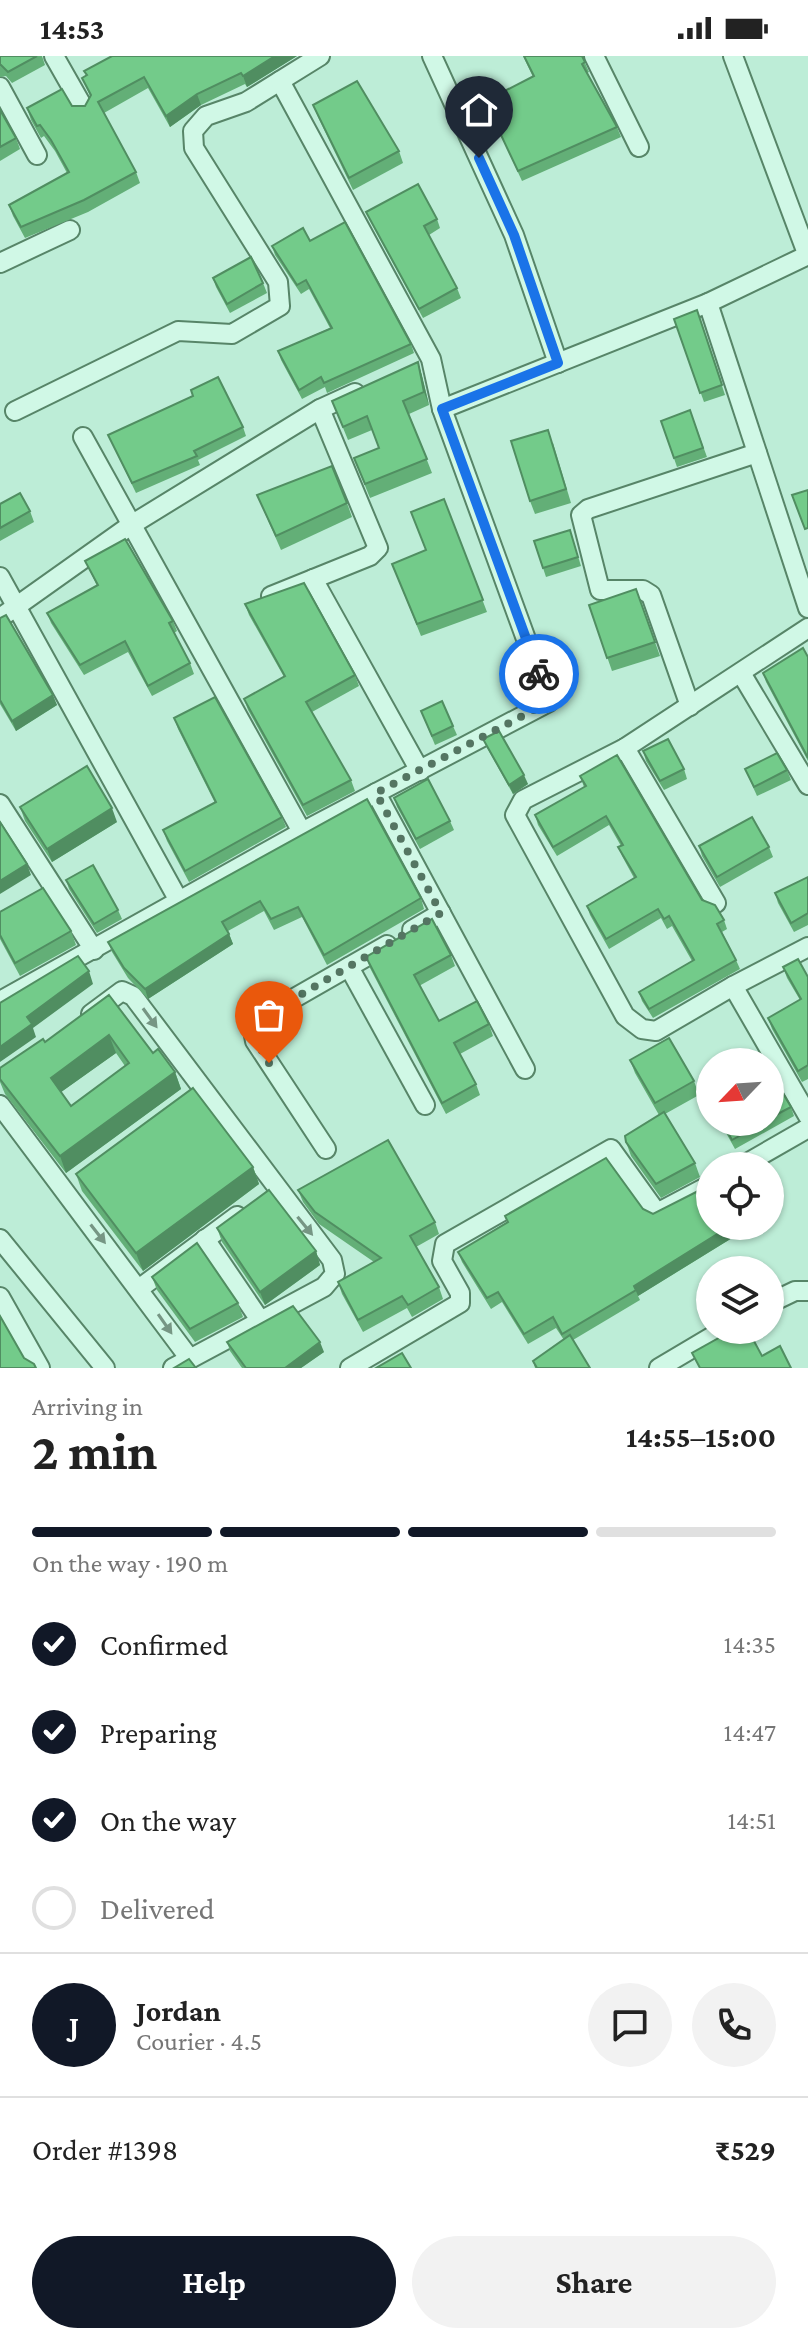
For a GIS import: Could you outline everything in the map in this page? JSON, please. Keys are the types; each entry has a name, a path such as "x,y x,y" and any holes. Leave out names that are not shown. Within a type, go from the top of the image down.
{"street":[{"path":"54,56 83,107"},
{"path":"15,411 178,331 232,334 280,306 278,282 194,148 193,131 206,116 246,102 320,56"},
{"path":"432,56 514,235 558,363"},
{"path":"594,56 639,147"},
{"path":"442,409 708,303 808,256 733,56"},
{"path":"0,1001 302,832 549,702 424,362 280,81"},
{"path":"0,87 37,155"},
{"path":"0,263 70,230"},
{"path":"708,303 808,608"},
{"path":"0,618 131,525 320,409 376,384"},
{"path":"254,603 370,556 378,548 320,409"},
{"path":"83,437 302,832"},
{"path":"690,706 651,595 643,590 600,590 581,515 588,509 757,453"},
{"path":"0,577 18,604 179,901"},
{"path":"313,579 420,771"},
{"path":"808,628 625,748 523,800 515,815 521,831 625,1016 634,1025 656,1031 808,947"},
{"path":"741,673 808,785"},
{"path":"625,748 716,903"},
{"path":"376,793 525,1069"},
{"path":"0,804 94,950"},
{"path":"326,1149 255,1041 252,1025 441,913"},
{"path":"349,967 425,1105"},
{"path":"733,986 808,1116"},
{"path":"0,1105 70,1186 140,1288 182,1364 324,1287 335,1274 332,1260 263,1196 126,990 76,1025"},
{"path":"766,1152 808,1128"},
{"path":"350,1368 460,1303 460,1293 442,1261 445,1244 611,1149 657,1213 696,1192"},
{"path":"140,1288 263,1196"},
{"path":"205,1239 260,1320"},
{"path":"1,1240 105,1368"},
{"path":"784,1296 795,1291 808,1291"},
{"path":"0,1297 40,1368"},
{"path":"659,1368 699,1344"}],"building":[{"path":"0,56 37,56 8,72 0,65"},
{"path":"112,56 275,56 243,76 241,73 197,94 166,116 144,77 98,102 136,172 84,200 21,227 9,205 69,172 51,140 40,125 37,126 27,108 62,89 72,106 85,106 91,95 82,78 87,75 84,71"},
{"path":"524,56 582,56 585,62 582,64 617,127 518,171 485,101 534,76"},
{"path":"357,81 399,151 349,178 313,105"},
{"path":"0,110 16,138 0,147"},
{"path":"418,184 437,219 424,226 457,288 419,309 366,212"},
{"path":"345,222 411,344 324,383 321,377 299,390 278,351 332,328 306,280 297,285 272,246 303,228 310,241"},
{"path":"251,257 263,283 227,304 213,278"},
{"path":"697,310 722,385 700,393 674,319"},
{"path":"418,362 424,392 403,401 427,459 365,484 354,458 379,448 367,416 343,427 332,401"},
{"path":"218,377 243,427 194,451 197,456 132,483 108,435 193,396 191,390"},
{"path":"690,410 703,448 674,458 661,421"},
{"path":"548,430 566,489 530,501 511,441"},
{"path":"332,466 347,503 276,536 257,495"},
{"path":"808,490 808,528 805,529 792,495"},
{"path":"20,493 30,511 0,528 0,504"},
{"path":"444,499 483,600 417,624 392,564 426,550 411,512"},
{"path":"570,530 578,557 543,568 534,541"},
{"path":"125,539 173,621 169,623 190,663 148,686 125,641 80,665 47,613 98,585 85,561"},
{"path":"304,583 355,675 306,702 351,780 303,805 244,699 285,676 245,604"},
{"path":"636,589 655,642 607,658 589,605"},
{"path":"6,615 53,695 12,721 0,700 0,618"},
{"path":"803,648 808,657 808,758 763,673"},
{"path":"215,697 282,817 185,871 163,830 216,802 174,718"},
{"path":"442,701 453,726 432,736 421,711"},
{"path":"499,731 524,775 509,785 483,739"},
{"path":"668,739 684,769 660,781 643,751"},
{"path":"777,753 787,770 754,787 745,769"},
{"path":"617,755 702,900 715,905 724,920 717,924 736,960 649,1009 639,992 694,960 669,916 664,919 658,909 606,939 587,906 636,877 618,847 623,845 606,816 553,847 535,815 586,786 580,776"},
{"path":"87,766 112,808 47,849 20,807"},
{"path":"428,779 450,821 416,839 394,798"},
{"path":"367,799 421,898 324,955 298,907 271,919 260,901 222,922 229,934 145,989 124,968 108,942"},
{"path":"752,817 769,847 717,877 699,846"},
{"path":"0,822 27,864 0,881"},
{"path":"93,865 118,910 94,924 66,880"},
{"path":"808,877 808,913 791,923 775,893"},
{"path":"43,888 71,931 15,963 0,935 0,912"},
{"path":"432,919 451,955 414,975 439,1021 477,1001 489,1024 454,1043 476,1084 442,1103 366,957"},
{"path":"78,956 89,971 27,1017 32,1024 0,1047 0,1003"},
{"path":"798,959 808,977 808,1065 798,1071 768,1018 801,999 783,967"},
{"path":"109,995 153,1053 158,1049 175,1072 60,1156 0,1079 0,1068 43,1039 45,1042","holes":["109,1035 129,1063 71,1106 51,1078"]},
{"path":"669,1038 694,1081 655,1103 630,1060"},
{"path":"193,1088 253,1167 136,1253 76,1174"},
{"path":"784,1095 791,1107 784,1111"},
{"path":"664,1112 695,1163 656,1184 626,1142 625,1136"},
{"path":"388,1140 435,1222 410,1236 439,1287 408,1305 402,1296 358,1320 338,1282 381,1258 315,1212 298,1190"},
{"path":"606,1158 643,1209 653,1214 696,1192 696,1240 708,1240 634,1286 636,1290 562,1334 553,1317 524,1334 498,1292 487,1298 458,1252 508,1222 505,1216"},
{"path":"269,1190 316,1251 260,1292 217,1228"},
{"path":"197,1243 238,1303 190,1329 152,1277"},
{"path":"293,1306 320,1342 285,1368 246,1368 227,1342"},
{"path":"0,1316 24,1358 36,1368 0,1368"},
{"path":"570,1335 590,1368 537,1368 533,1361"},
{"path":"708,1344 756,1344 762,1356 780,1346 791,1368 700,1368 692,1353"},
{"path":"402,1353 411,1368 376,1368"},
{"path":"189,1359 196,1368 174,1368"}],"way so far":[{"path":"269,1063 252,1033 252,1025 257,1020 441,913 376,793 549,702 539,674"}],"route":[{"path":"479,158 514,235 558,363 442,409 539,674"}]}
